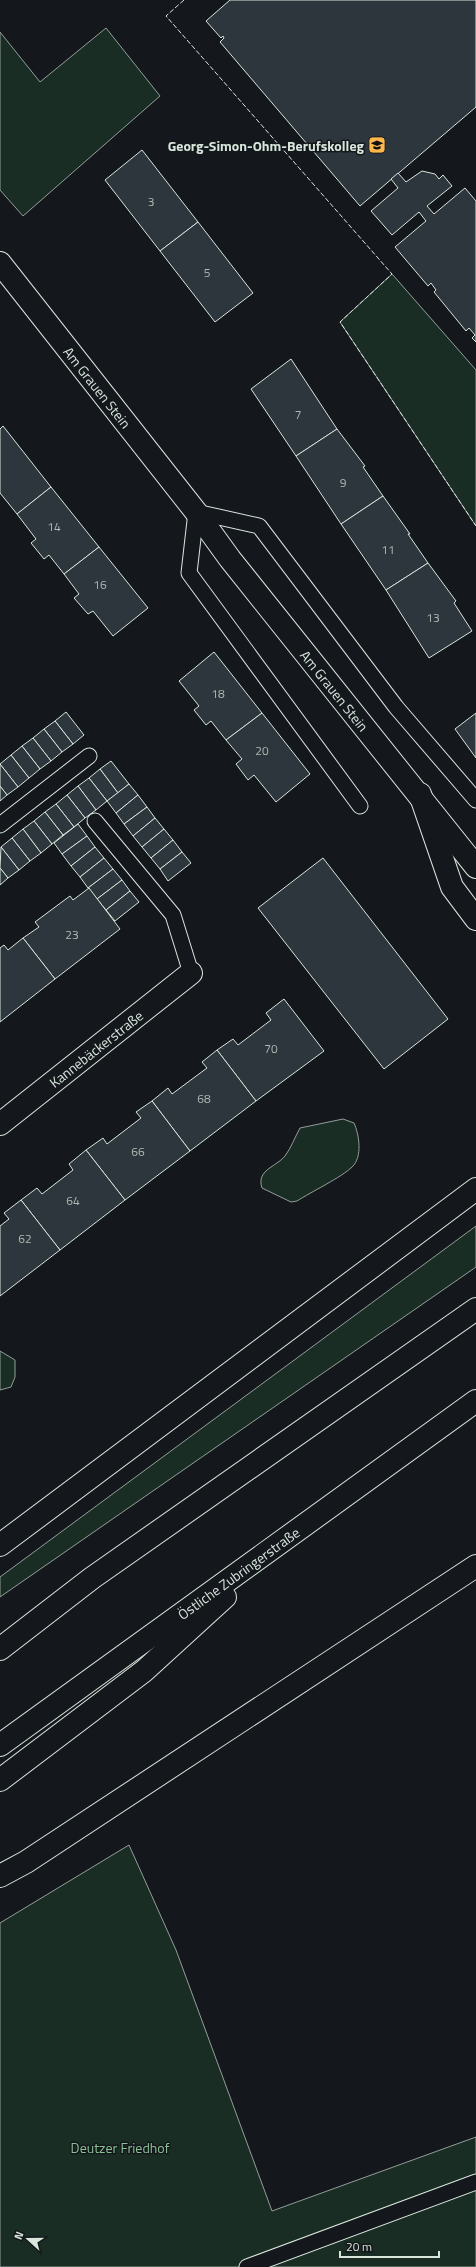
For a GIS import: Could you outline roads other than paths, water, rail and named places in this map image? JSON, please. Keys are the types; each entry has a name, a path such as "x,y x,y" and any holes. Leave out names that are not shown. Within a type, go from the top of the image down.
{"main road":[{"name":"Am Grauen Stein","path":"0,263 196,512 230,559 420,794 476,867"},
{"path":"420,794 452,887 476,919"},
{"name":"Kannebäckerstraße","path":"0,1124 191,973"},
{"path":"0,1545 476,1189"},
{"path":"0,1638 92,1578 476,1309"},
{"name":"Östliche Zubringerstraße","path":"0,1745 476,1401"},
{"path":"0,1780 144,1671 302,1527"},
{"path":"0,1876 33,1858 476,1566"},
{"path":"0,1649 92,1578"}],"lane":[{"path":"360,806 190,573 196,512 259,526 396,707 476,800"},
{"path":"0,825 88,756"},
{"path":"95,821 173,915 191,973"},
{"path":"247,2267 476,2182"}],"place":[{"name":"Georg-Simon-Ohm-Berufskolleg","path":"377,145"}],"park label":[{"name":"Deutzer Friedhof","path":"120,2147"}]}
